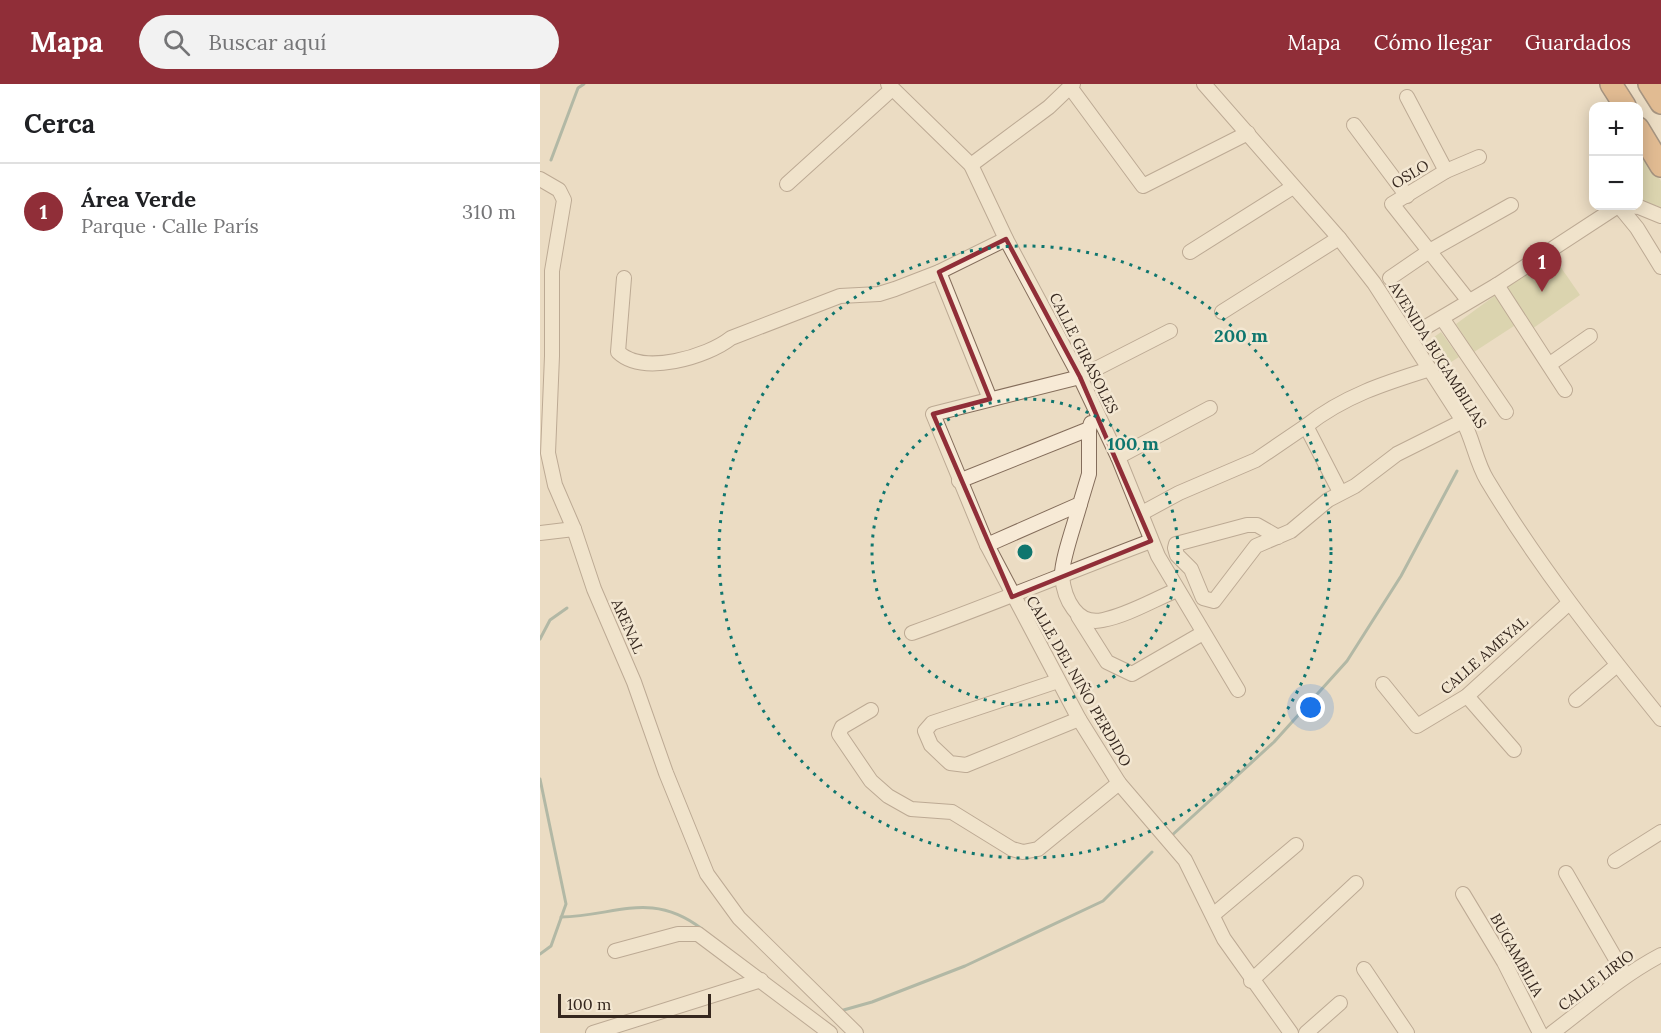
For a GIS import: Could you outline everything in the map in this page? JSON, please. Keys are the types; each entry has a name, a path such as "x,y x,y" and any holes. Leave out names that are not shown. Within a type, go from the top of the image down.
{"highway":[{"path":"1649,84 1661,103"},
{"path":"1643,136 1661,166"}],"street":[{"name":"AVENIDA BUGAMBILIAS","path":"1204,84 1339,238 1409,337 1463,421 1473,440 1485,477 1569,603 1661,719"},
{"path":"971,165 1049,107 1072,85 1143,186 1248,133"},
{"path":"788,184 890,86"},
{"name":"CALLE GIRASOLES","path":"890,86 971,165 1006,239 1080,377 1118,457 1142,513 1151,541 1176,590 1238,690"},
{"path":"1407,97 1446,171"},
{"path":"1354,125 1407,196"},
{"name":"OSLO","path":"1431,250 1392,204 1446,171 1479,157"},
{"name":"ARENAL","path":"540,179 559,190 564,200 552,271 552,356 548,453 555,485 574,529 594,589 634,682 666,773 707,874 739,918 856,1033"},
{"path":"1190,252 1293,187"},
{"path":"1390,278 1431,250 1511,204"},
{"path":"1643,209 1661,216"},
{"path":"1409,337 1468,300 1497,285 1613,210"},
{"path":"1622,210 1637,228 1661,267"},
{"path":"1222,312 1339,238"},
{"path":"624,278 618,352 625,359 659,362 695,358 717,349 731,338 840,296 879,294 939,272 1006,239"},
{"path":"1431,250 1468,300"},
{"path":"939,272 990,399 1080,377 1170,331"},
{"path":"1497,285 1565,390"},
{"path":"1442,318 1506,412"},
{"path":"1550,364 1590,336"},
{"path":"1142,513 1179,493 1256,460 1339,402 1367,389 1430,369"},
{"name":"CALLE DEL NIÑO PERDIDO","path":"990,399 933,414 987,545 1012,597 1079,719 1119,783 1185,860 1224,939 1251,981 1291,1033"},
{"path":"1118,457 1210,408"},
{"path":"1095,412 1089,429 1089,474 1062,575 1071,606 1107,662 1132,674 1203,633"},
{"path":"1278,537 1257,525 1247,525 1176,544 1175,548 1177,555 1191,569 1203,598 1214,602 1256,546 1278,537 1291,531 1340,492 1354,486 1397,454 1463,421"},
{"path":"1306,426 1340,492"},
{"path":"959,481 1089,429"},
{"path":"987,545 1080,504"},
{"path":"540,533 574,529"},
{"path":"912,633 1012,597 1151,541"},
{"path":"1078,616 1089,621 1103,620 1176,590"},
{"name":"CALLE AMEYAL","path":"1383,684 1417,726 1467,696 1569,603"},
{"path":"1576,700 1617,665"},
{"path":"1058,681 932,723 925,731 927,738 950,763 966,765 1079,719"},
{"path":"1467,696 1514,750"},
{"path":"871,710 842,727 839,734 870,781 888,796 910,809 952,812 1012,849 1023,852 1038,849 1119,783"},
{"path":"1616,861 1661,832"},
{"path":"1214,915 1296,845"},
{"path":"1566,873 1625,975"},
{"path":"1251,981 1356,883"},
{"name":"BUGAMBILIA","path":"1463,894 1504,962 1540,1033"},
{"path":"615,951 688,933 705,938 830,1033"},
{"name":"CALLE LIRIO","path":"1552,1033 1603,996 1625,975 1661,955"},
{"path":"1364,969 1407,1033"},
{"path":"593,1033 760,980"},
{"path":"1306,1033 1340,1003"}],"highlighted area":[{"path":"1006,239 1080,377 1151,541 1012,597 933,414 990,399 939,272"}],"green space":[{"path":"1643,153 1661,181 1661,207 1643,201"},
{"path":"1553,256 1580,295 1532,329 1504,289"},
{"path":"1497,294 1517,324 1474,352 1456,324"},
{"path":"1441,332 1459,357 1440,369 1423,345"}],"waterway":[{"path":"551,160 578,88 584,84"},
{"path":"1170,837 1274,742 1347,661 1401,576 1457,471"},
{"path":"540,639 550,620 567,608"},
{"path":"540,779 566,904 551,946 540,954"},
{"path":"840,1011 872,1002 965,966 1103,901 1152,852"},
{"path":"561,917 649,908 684,917 702,929"}],"place":[{"name":"Área Verde","path":"1542,292"}]}
